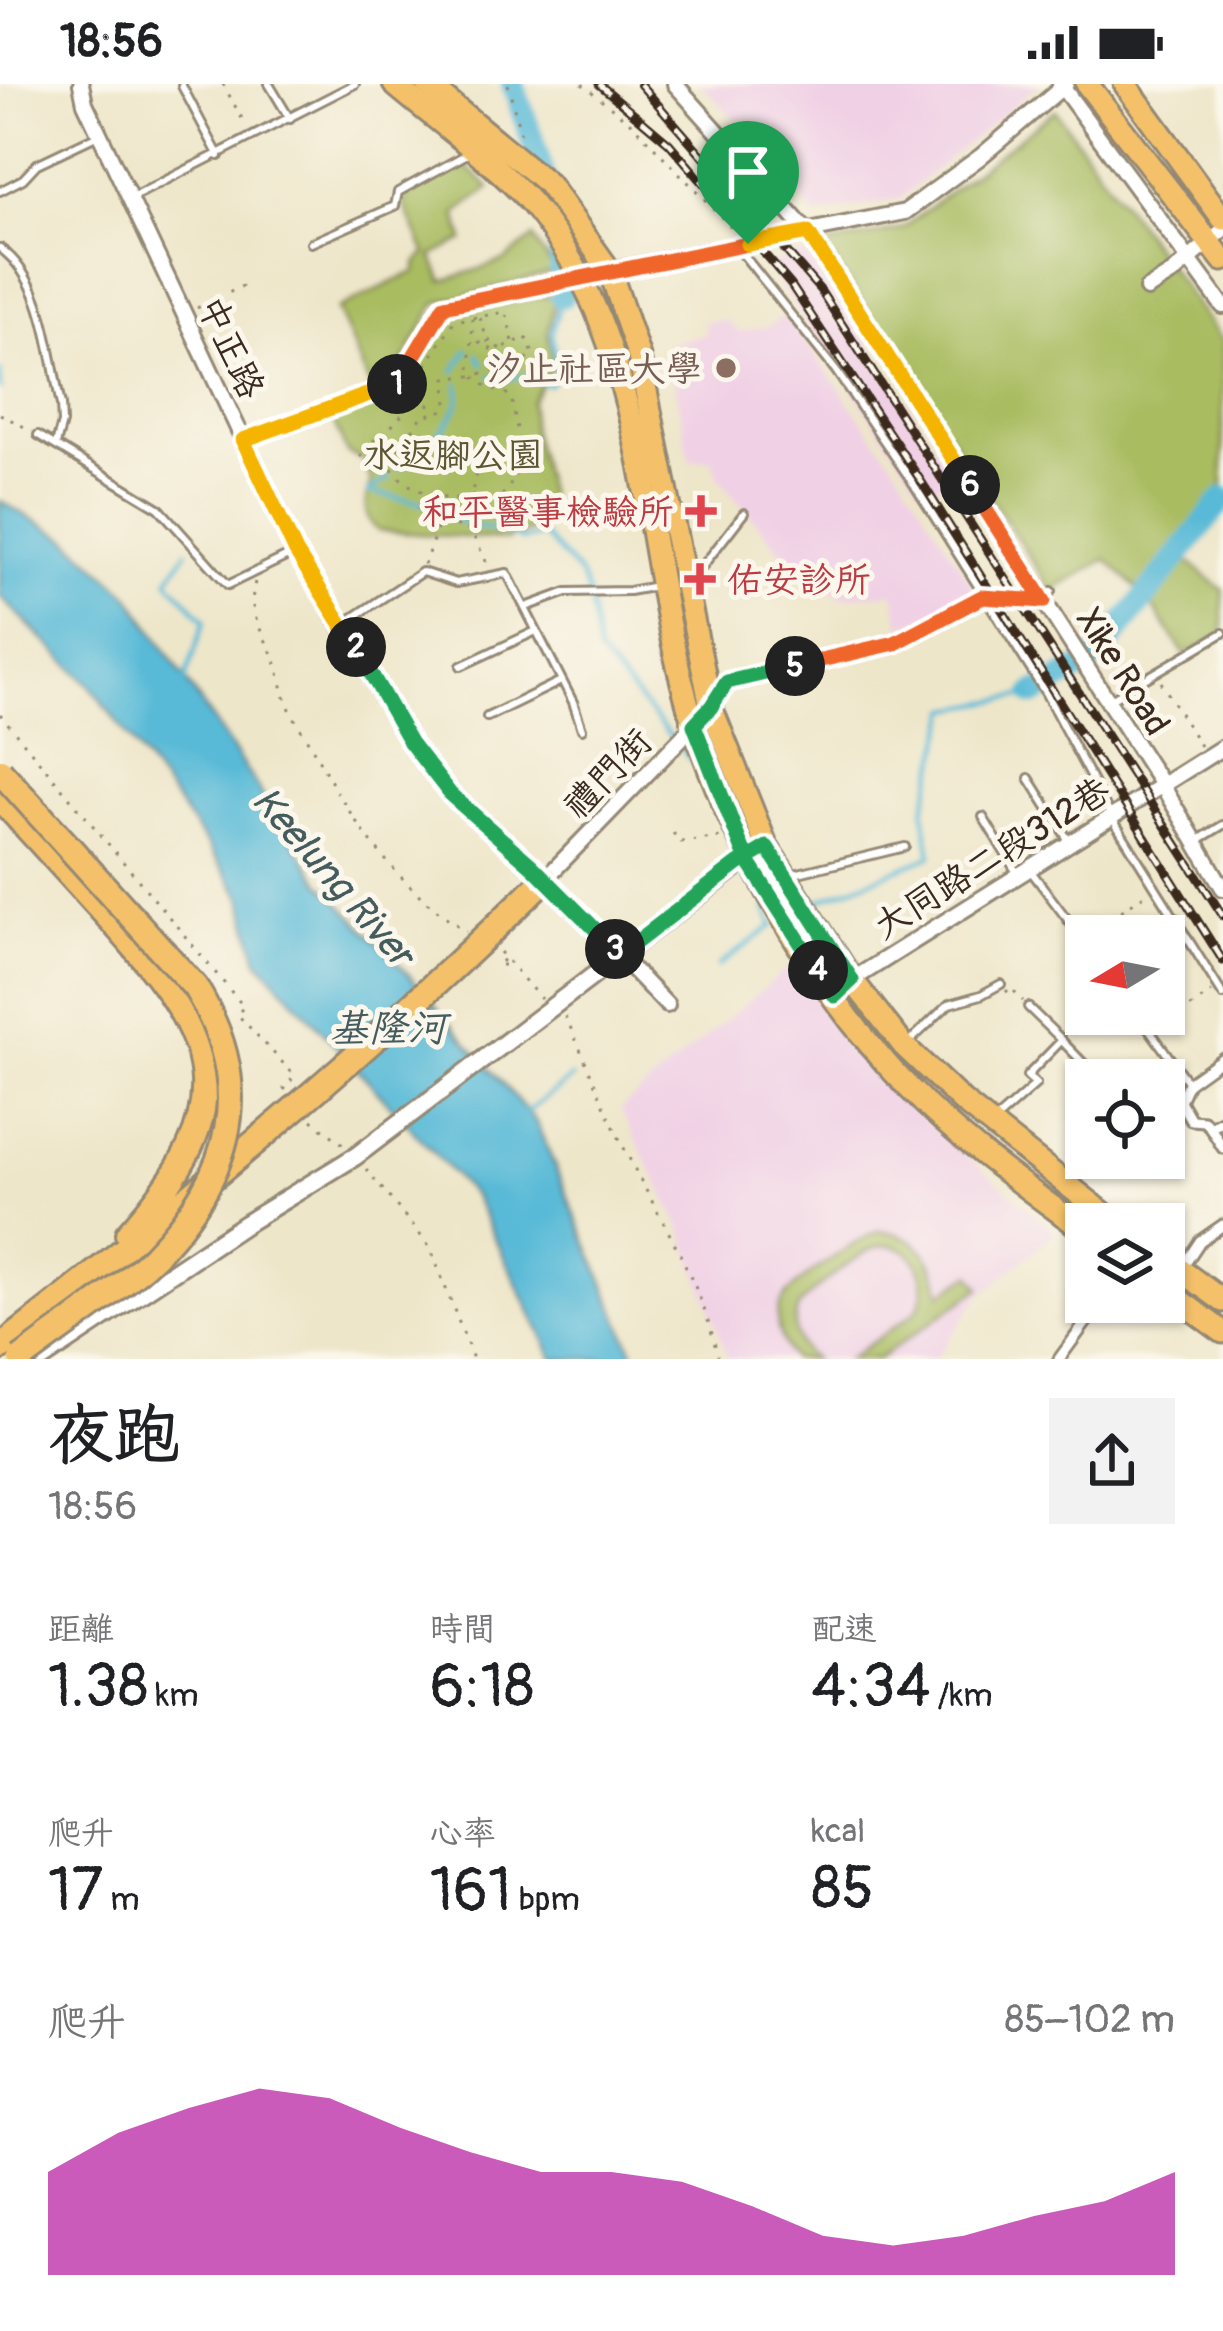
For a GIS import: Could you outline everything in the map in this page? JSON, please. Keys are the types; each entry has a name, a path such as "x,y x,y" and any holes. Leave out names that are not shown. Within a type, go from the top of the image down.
{"highway":[{"path":"0,771 195,987 215,1020 232,1077 231,1114 218,1157 179,1228 151,1259 21,1359"},
{"path":"0,798 164,980 196,1037 204,1095 196,1135 163,1196 86,1281"},
{"path":"0,1348 303,1107 545,879"}],"main road":[{"path":"394,84 529,200 561,243 616,364 685,588 711,707 767,847 852,980 904,1046 991,1124 1091,1203"},
{"path":"427,84 548,184 610,271 639,356 660,585 683,736 747,866 871,1046 912,1091 1065,1216"},
{"path":"1087,84 1219,244"},
{"path":"1125,84 1223,220"},
{"path":"529,200 548,184"},
{"path":"1185,1273 1223,1301"},
{"path":"1185,1304 1223,1332"}],"street":[{"name":"中正路","path":"81,84 100,134 296,552 410,742 443,786 545,879 667,1005"},
{"name":"Xike Road","path":"675,84 808,233 1048,596 1058,624 1223,888"},
{"path":"577,277 905,212 980,157 1063,85 1223,306"},
{"path":"1147,289 1219,244"},
{"name":"禮門街","path":"545,879 711,707"},
{"name":"大同路二段312巷","path":"835,996 852,980 1223,747"},
{"path":"42,1359 360,1153 543,1008 747,866 767,847"},
{"path":"1223,1058 1188,1083 1180,1101 1191,1120 1204,1121 1223,1148"},
{"path":"1210,1127 1223,1120"},
{"path":"1185,1253 1223,1226"},
{"path":"1059,1359 1086,1323"}],"lane":[{"path":"269,84 290,119"},
{"path":"130,199 355,84"},
{"path":"182,86 219,156"},
{"path":"0,191 23,179 37,164 100,134"},
{"path":"311,243 395,206 398,193 472,151"},
{"path":"742,246 836,371 985,597 1171,915"},
{"path":"0,248 14,258 29,280 61,405 56,444"},
{"path":"243,440 397,385 444,306 577,277"},
{"path":"38,435 159,508 228,585 296,552"},
{"path":"685,588 744,513"},
{"path":"342,625 422,572 457,583 506,573 574,702 582,729"},
{"path":"526,607 567,592 629,591 660,585"},
{"path":"711,707 727,682 895,643 985,597 1048,596"},
{"path":"461,666 536,631"},
{"path":"1106,702 1223,633"},
{"path":"488,717 561,681"},
{"path":"1029,778 1070,843"},
{"path":"983,817 1065,917"},
{"path":"1195,842 1223,825"},
{"path":"786,876 905,847"},
{"path":"1185,936 1221,991"},
{"path":"904,1046 949,1004 1001,984"},
{"path":"1028,1007 1080,1059"},
{"path":"1152,1035 1188,1083"},
{"path":"991,1124 1036,1084 1027,1076 1062,1040"}],"path":[{"path":"223,84 253,138"},
{"path":"508,84 522,129 522,162"},
{"path":"582,84 631,123 742,246"},
{"path":"184,314 251,282"},
{"path":"390,465 368,471 359,451 404,413 405,398 454,321 506,312 514,345"},
{"path":"477,317 488,339 504,347"},
{"path":"477,317 469,362 473,376 487,390 511,396 520,440 480,462 472,494 483,514 506,517 511,512 501,497 515,485 514,447"},
{"path":"507,366 500,354 479,342 483,339 504,350 526,337 536,360"},
{"path":"472,494 464,499 432,496 396,476 391,457 422,416 447,406 446,378 473,376 544,354"},
{"path":"418,379 434,414"},
{"path":"0,414 22,425"},
{"path":"464,453 480,462"},
{"path":"432,496 438,514 418,508 417,512 470,531 492,574"},
{"path":"422,572 447,499"},
{"path":"254,572 253,616 276,662 285,698 349,817 434,910 506,958 543,1008"},
{"path":"1155,673 1207,757"},
{"path":"0,715 244,1007 237,1015 295,1076 284,1088 360,1153 430,1246 472,1359"},
{"path":"673,833 681,842 725,836"},
{"path":"1119,915 1154,888"},
{"path":"504,965 497,965 506,958"},
{"path":"1001,984 1011,996 1016,992 1028,1007"},
{"path":"1185,1014 1221,991"},
{"path":"564,1015 606,1112 674,1238 718,1359"}],"shaded area":[{"path":"701,84 1039,84 900,199 814,215 774,159"},
{"path":"805,254 954,476 924,494 765,264"},
{"path":"785,314 901,473 976,591 901,628 894,592 841,598 779,549 718,478 712,459 690,461 667,343 705,335 705,322 725,320 739,332 770,326"},
{"path":"789,967 881,1077 921,1117 1056,1232 978,1298 935,1359 728,1359 681,1227 620,1109"}],"green space":[{"path":"1055,110 1223,342 1223,510 1186,560 1223,590 1223,633 1185,655 1146,597 1106,559 1052,591 825,246 903,228"},
{"path":"464,164 490,188 456,214 464,240 432,256 443,281 504,261 533,238 555,272 436,303 396,374 369,384 337,309 416,271 426,254 403,203 411,193"},
{"name":"水返腳公園","path":"557,294 548,333 553,366 531,402 532,430 554,521 506,540 378,531 366,508 371,481 362,459 347,453 331,416 403,389 450,313"},
{"path":"878,1231 904,1236 922,1250 935,1270 941,1294 971,1274 981,1288 878,1359 848,1359 914,1313 923,1292 919,1268 905,1251 895,1246 873,1249 798,1307 796,1336 813,1359 792,1359 778,1326 778,1312 786,1296 824,1264"}],"water":[{"name":"基隆河","path":"0,501 68,539 129,595 322,884 410,976 536,1122 636,1359 554,1359 475,1198 258,960 242,897 196,829 89,684 0,596"}],"waterway":[{"path":"513,84 554,215 562,296"},
{"path":"491,376 500,380 524,376 549,385 557,376 552,333 562,296"},
{"path":"454,371 468,350"},
{"path":"478,355 483,364"},
{"path":"0,372 0,389"},
{"path":"400,468 450,420 459,397 458,384"},
{"path":"368,492 389,478"},
{"path":"368,492 424,503"},
{"path":"1099,655 1223,499"},
{"path":"450,516 522,540 543,535 580,575 589,595 598,653 699,769"},
{"path":"184,683 205,620 168,580 187,551"},
{"path":"1034,694 1089,664"},
{"path":"810,904 931,856 924,811 950,709 1034,694"},
{"path":"766,909 773,926"},
{"path":"718,966 774,925"},
{"path":"524,1114 572,1078"}],"railway":[{"path":"599,84 669,143 791,285 921,481 1223,961"},
{"path":"640,84 820,290 1223,916"}],"place":[{"name":"汐止社區大學","path":"726,368"},
{"name":"和平醫事檢驗所","path":"701,511"},
{"name":"佑安診所","path":"700,579"}],"route":[{"path":"748,244 444,306 397,385 243,440 296,552 410,742 451,795 621,954 746,858 767,847 852,980 835,996 746,858 694,725 727,682 895,643 982,597 1044,601 808,233 748,244"}],"water label":[{"name":"Keelung River","path":"334,876"}]}
